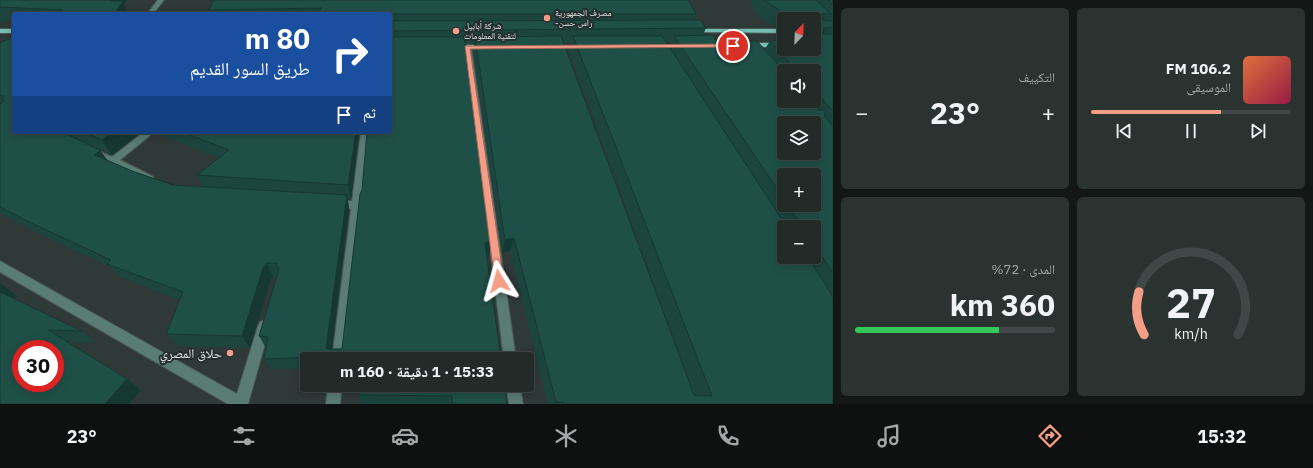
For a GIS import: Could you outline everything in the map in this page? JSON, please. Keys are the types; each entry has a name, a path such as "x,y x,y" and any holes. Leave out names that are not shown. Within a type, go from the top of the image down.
{"main road":[{"path":"0,31 12,31"},
{"path":"682,31 777,31"},
{"path":"746,47 777,45"},
{"path":"444,47 491,47"}],"street":[{"path":"152,12 161,0"},
{"path":"467,47 509,352"},
{"path":"113,161 147,134"},
{"path":"339,352 358,205 365,134"},
{"path":"86,148 161,184"},
{"path":"329,203 358,205"},
{"path":"0,266 241,404 268,313"},
{"path":"333,404 334,392"},
{"path":"514,392 516,404"}],"building":[{"path":"0,0 123,1 115,12 60,12 63,10 0,7"},
{"path":"214,0 688,0 696,14 392,14 392,12 317,12 322,8 209,10"},
{"path":"764,0 816,0 831,14 822,14 823,20 833,21 833,27 824,28 823,34 833,34 833,111 821,98 821,64 791,64 783,56 821,56 821,40 823,40 821,39 821,12 782,12"},
{"path":"828,0 833,0 833,5"},
{"path":"700,20 706,28 392,31 392,21"},
{"path":"712,35 716,40 757,41 778,64 777,108 817,108 819,110 824,110 825,117 833,126 833,273 821,255 821,220 798,220 793,212 821,212 821,168 777,168 777,189 674,36"},
{"path":"561,36 694,395 712,396 573,36 662,36 782,220 777,220 777,264 812,264 833,297 833,404 563,404 563,402 556,402 514,238 505,240 475,37"},
{"path":"12,37 12,134 66,134 100,150 95,155 132,171 173,185 347,195 326,348 342,349 360,194 362,190 367,134 392,134 392,37 464,37 492,241 485,243 500,352 300,352 300,358 264,359 268,337 259,336 279,269 276,263 267,263 263,268 242,336 166,334 183,292 107,264 111,260 0,207 0,103 1,104 3,102 3,96 0,95 0,43"},
{"path":"777,40 777,49 770,41"},
{"path":"88,134 110,134 102,140"},
{"path":"187,134 356,134 348,185 197,175 229,150"},
{"path":"0,292 82,331 48,330 127,379 105,404 0,404"},
{"path":"359,392 506,392 507,404 452,404 452,396 359,395"}],"place":[{"name":"مصرف الجمهورية -راس حسن","path":"547,18"},
{"name":"شركة أبابيل لتقنية المعلومات","path":"456,31"},
{"name":"حلاق المصري","path":"230,353"}],"route":[{"path":"499,281 467,47 733,46"}]}
